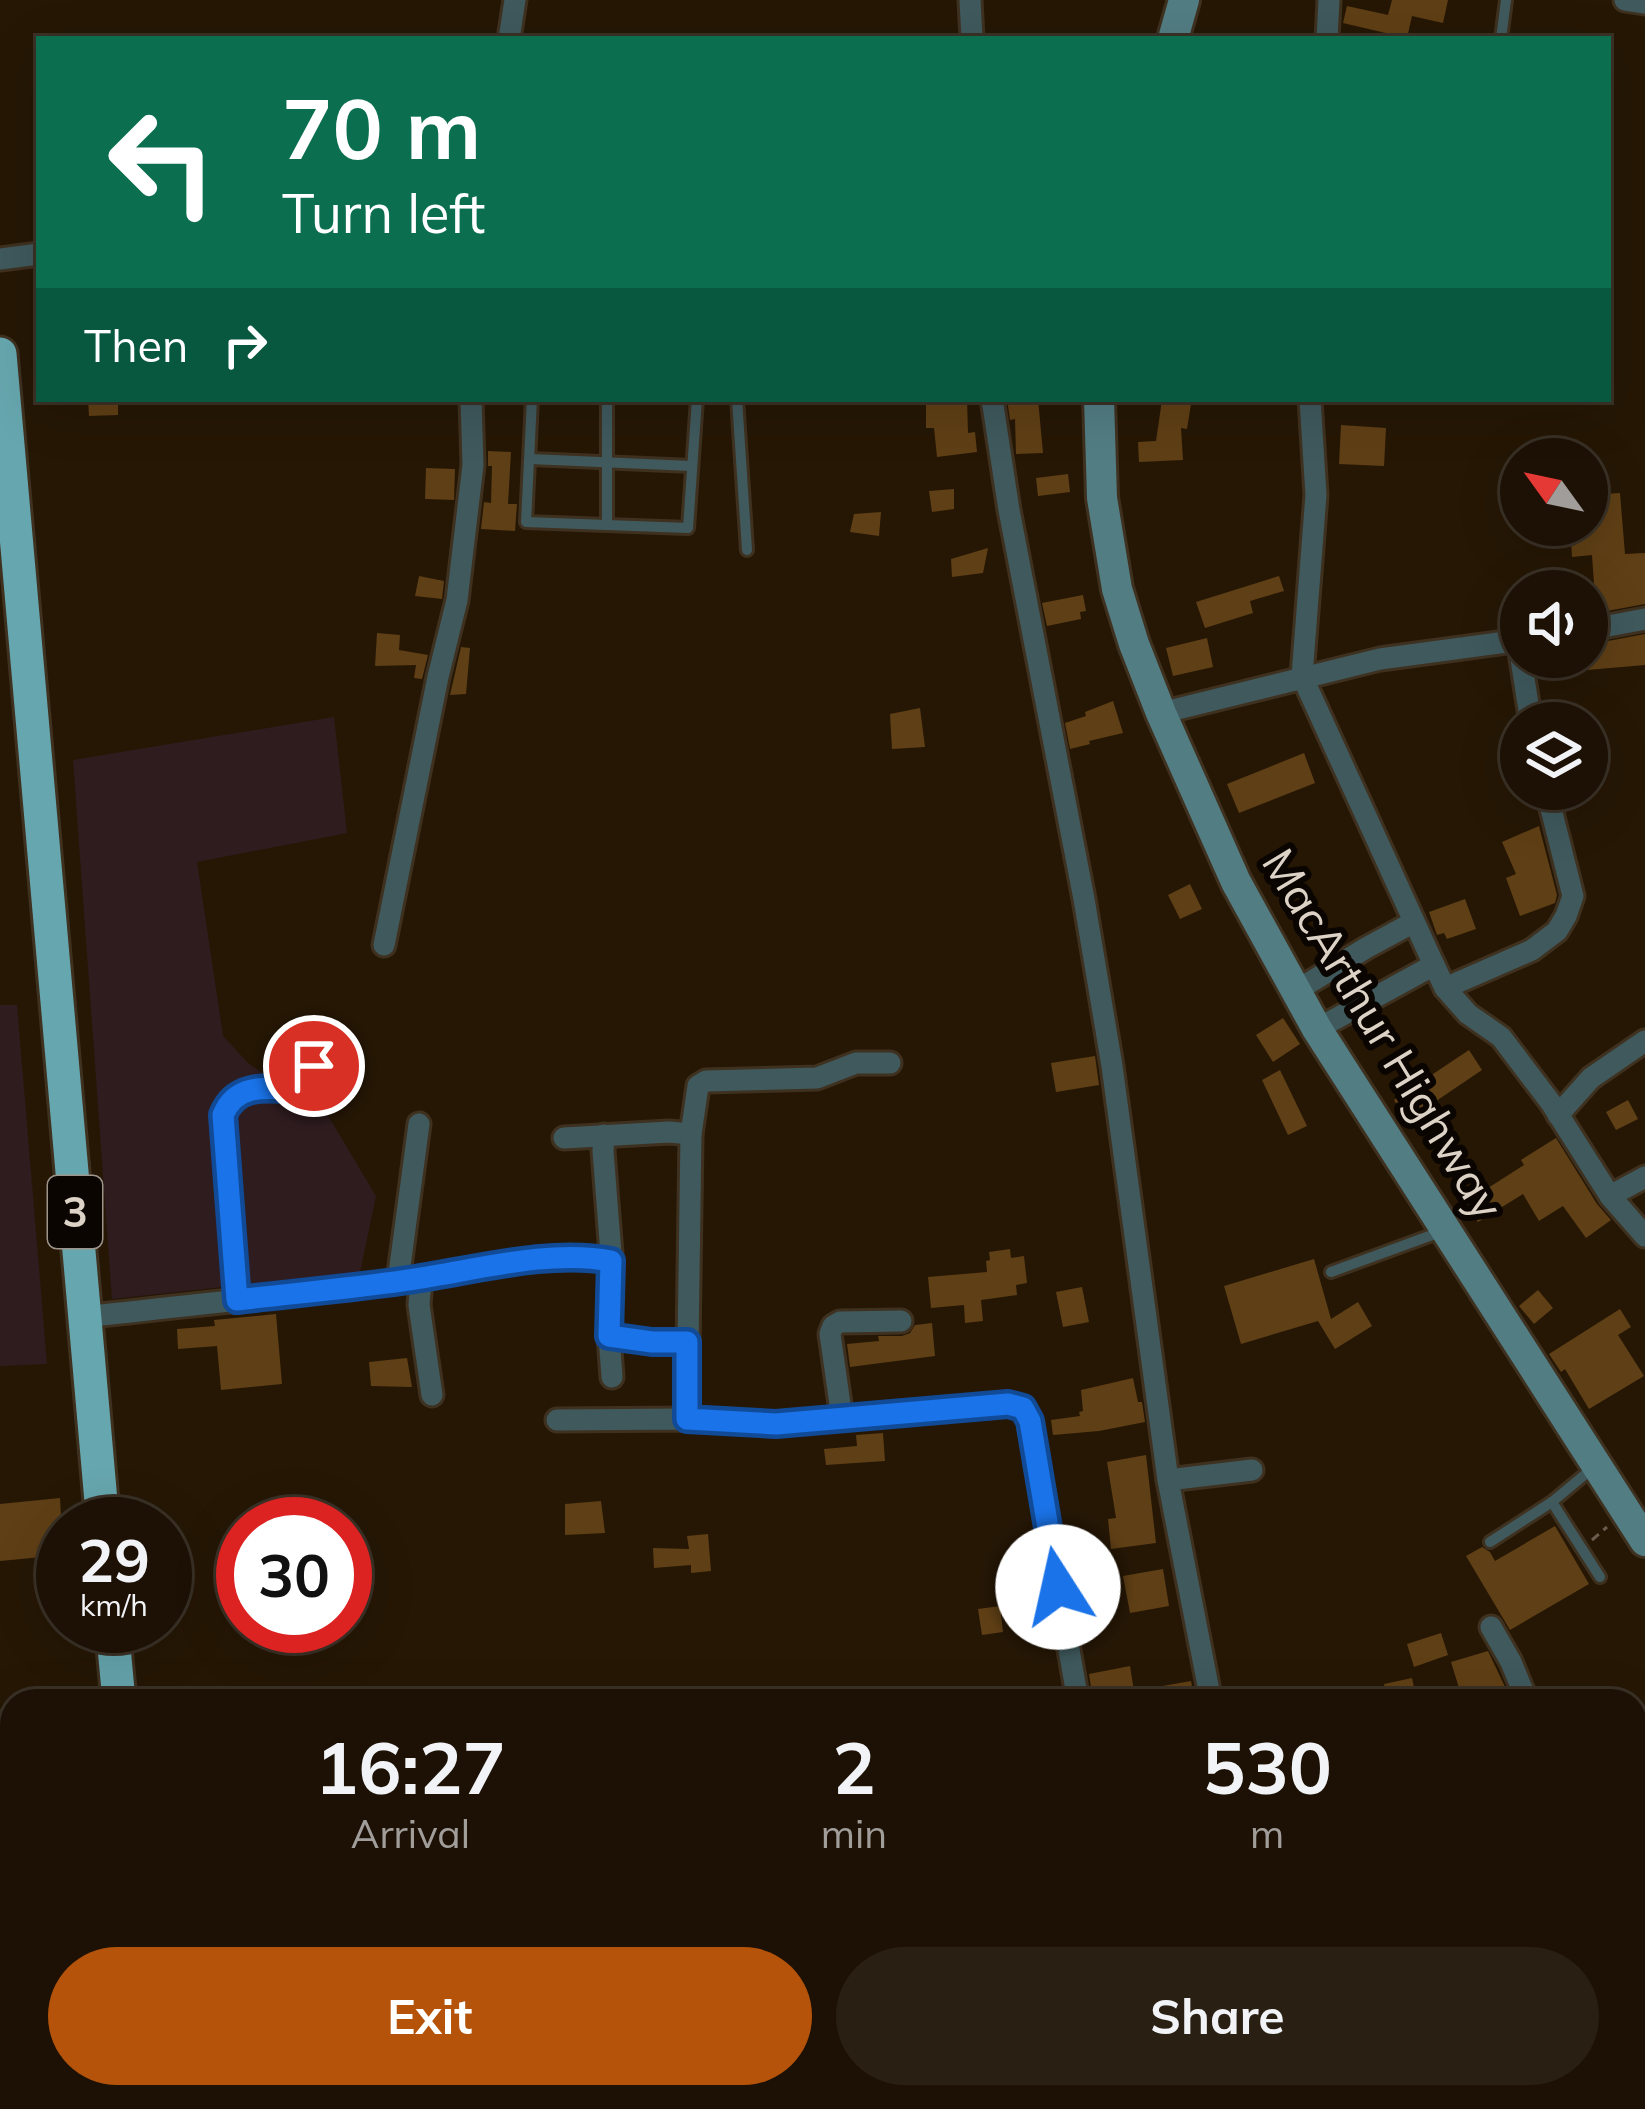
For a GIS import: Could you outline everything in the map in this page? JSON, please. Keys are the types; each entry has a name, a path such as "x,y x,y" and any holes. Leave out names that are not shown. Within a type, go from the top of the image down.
{"highway":[{"name":"3","path":"0,355 101,1497"},
{"path":"115,1653 118,1689"}],"main road":[{"path":"1174,36 1184,0"},
{"name":"MacArthur Highway","path":"1099,402 1102,498 1112,563 1134,644 1236,882 1317,1029 1645,1541"}],"street":[{"path":"509,36 515,0"},
{"path":"970,0 972,36"},
{"path":"1327,36 1329,0"},
{"path":"1625,0 1645,4"},
{"path":"0,260 36,254"},
{"path":"384,945 457,600 473,465 470,402"},
{"path":"992,402 1005,492 1084,899 1168,1480 1209,1689"},
{"path":"1310,402 1316,495 1303,676 1445,988 1468,1014 1501,1037 1610,1196 1645,1236"},
{"path":"1608,626 1645,619"},
{"path":"1161,713 1381,659 1500,643"},
{"path":"1445,988 1532,950 1557,931 1566,916 1573,896 1551,810"},
{"path":"1296,991 1414,922"},
{"path":"1317,1029 1434,965"},
{"path":"237,1300 223,1115 234,1096 248,1089 304,1090 314,1066 314,1040"},
{"path":"1558,1115 1592,1078 1645,1041"},
{"path":"687,1419 691,1134 698,1086 706,1081 817,1078 856,1064 890,1063"},
{"path":"418,1124 410,1280 419,1305 432,1395"},
{"path":"564,1138 691,1134"},
{"path":"604,1135 613,1378"},
{"path":"1610,1196 1645,1177"},
{"path":"84,1316 410,1280 520,1262 611,1261"},
{"path":"842,1418 830,1334 833,1326 901,1321"},
{"path":"609,1336 687,1342"},
{"path":"557,1420 776,1424 1008,1404 1023,1408 1030,1421 1076,1689"},
{"path":"1168,1480 1252,1469"},
{"path":"1491,1627 1522,1689"}],"lane":[{"path":"1501,36 1506,0"},
{"path":"532,402 526,522 688,528 697,402"},
{"path":"607,402 607,525"},
{"path":"738,402 747,550"},
{"path":"530,459 692,466"},
{"path":"1331,1273 1447,1230"},
{"path":"1490,1542 1552,1502 1595,1466"},
{"path":"1552,1502 1600,1577"}],"path":[{"path":"1581,1549 1626,1512"}],"shaded area":[{"path":"334,717 347,833 197,862 223,1036 249,1064 327,1114 376,1196 360,1272 112,1299 73,760"},
{"path":"0,1005 17,1005 47,1364 0,1366"}],"building":[{"path":"1392,0 1448,0 1443,23 1412,16 1407,36 1343,23 1347,6 1388,15"},
{"path":"88,402 118,402 118,415 89,416"},
{"path":"926,402 967,402 968,433 975,432 977,452 937,457 934,428 926,428"},
{"path":"1007,402 1038,402 1043,453 1016,454 1015,419 1010,420"},
{"path":"1162,402 1191,404 1187,429 1181,428 1183,460 1139,462 1138,442 1156,441"},
{"path":"1341,425 1386,428 1384,466 1339,464"},
{"path":"488,451 511,452 508,504 517,504 515,531 481,529 484,502 491,503"},
{"path":"426,468 455,469 454,500 425,499"},
{"path":"1068,474 1070,492 1038,496 1036,478"},
{"path":"954,489 954,509 932,512 929,491"},
{"path":"1620,493 1625,554 1645,553 1645,604 1608,611 1608,570 1593,570 1592,555 1572,557 1571,546 1608,546 1608,494"},
{"path":"881,512 879,536 850,532 854,514"},
{"path":"988,548 983,573 952,577 951,559"},
{"path":"419,576 444,581 442,599 415,596"},
{"path":"1279,576 1284,591 1250,601 1253,613 1205,628 1196,602"},
{"path":"1083,595 1086,611 1080,612 1081,619 1047,626 1042,603"},
{"path":"377,633 400,635 399,650 428,655 422,679 414,678 416,665 375,666"},
{"path":"1645,634 1645,665 1608,668 1608,641"},
{"path":"1207,638 1213,667 1173,676 1166,648"},
{"path":"461,647 470,648 466,694 450,695"},
{"path":"1113,701 1123,733 1070,749 1065,723"},
{"path":"920,708 925,747 892,749 890,714"},
{"path":"1304,753 1315,783 1239,813 1227,784"},
{"path":"1539,826 1557,895 1555,903 1520,916 1506,878 1516,874 1502,842"},
{"path":"1190,884 1202,909 1180,919 1168,895"},
{"path":"1465,899 1476,929 1447,939 1444,933 1437,935 1429,912"},
{"path":"1283,1018 1300,1044 1273,1062 1256,1035"},
{"path":"1469,1050 1482,1070 1408,1120 1394,1100"},
{"path":"1095,1056 1099,1085 1056,1092 1051,1063"},
{"path":"1280,1070 1307,1126 1288,1135 1262,1080"},
{"path":"1628,1100 1638,1119 1616,1130 1606,1112"},
{"path":"1556,1138 1611,1220 1586,1238 1563,1206 1539,1221 1523,1194 1478,1222 1466,1202"},
{"path":"1010,1249 1011,1258 1024,1256 1027,1283 1016,1285 1017,1295 981,1300 983,1321 965,1323 964,1305 931,1308 928,1277 987,1272 989,1252"},
{"path":"1314,1259 1331,1319 1358,1302 1372,1326 1335,1349 1318,1321 1241,1344 1224,1286"},
{"path":"1082,1287 1089,1322 1063,1327 1056,1292"},
{"path":"1538,1290 1553,1308 1534,1324 1519,1306"},
{"path":"1620,1309 1631,1327 1618,1335 1644,1376 1589,1409 1565,1369 1561,1372 1549,1354"},
{"path":"276,1314 282,1384 221,1390 217,1346 178,1349 177,1329"},
{"path":"932,1323 935,1356 850,1367 847,1344 902,1336 915,1325"},
{"path":"407,1358 412,1387 371,1386 369,1362"},
{"path":"1133,1378 1145,1422 1053,1435 1051,1420 1080,1416 1081,1390"},
{"path":"883,1433 885,1461 826,1465 824,1449 857,1446 856,1435"},
{"path":"1146,1455 1156,1543 1111,1549 1108,1519 1116,1518 1107,1462"},
{"path":"36,1500 36,1558 0,1561 0,1504"},
{"path":"601,1501 605,1533 565,1535 565,1504"},
{"path":"1555,1526 1589,1584 1510,1630 1466,1556 1482,1547 1495,1561"},
{"path":"708,1534 711,1571 691,1573 691,1565 654,1568 653,1548 689,1549 687,1536"},
{"path":"1163,1569 1169,1606 1130,1613 1123,1576"},
{"path":"1000,1606 1003,1632 982,1635 978,1609"},
{"path":"1441,1633 1448,1655 1414,1667 1407,1644"},
{"path":"1488,1651 1506,1689 1459,1689 1451,1662"},
{"path":"1130,1666 1134,1689 1091,1689 1089,1674"},
{"path":"1412,1678 1414,1689 1385,1689 1384,1684"},
{"path":"1191,1681 1193,1689 1145,1689"}],"route":[{"path":"314,1066 304,1090 248,1089 234,1096 223,1115 237,1300 520,1262 611,1261 609,1336 687,1342 687,1419 776,1424 1008,1404 1023,1408 1030,1421 1058,1587"}]}
